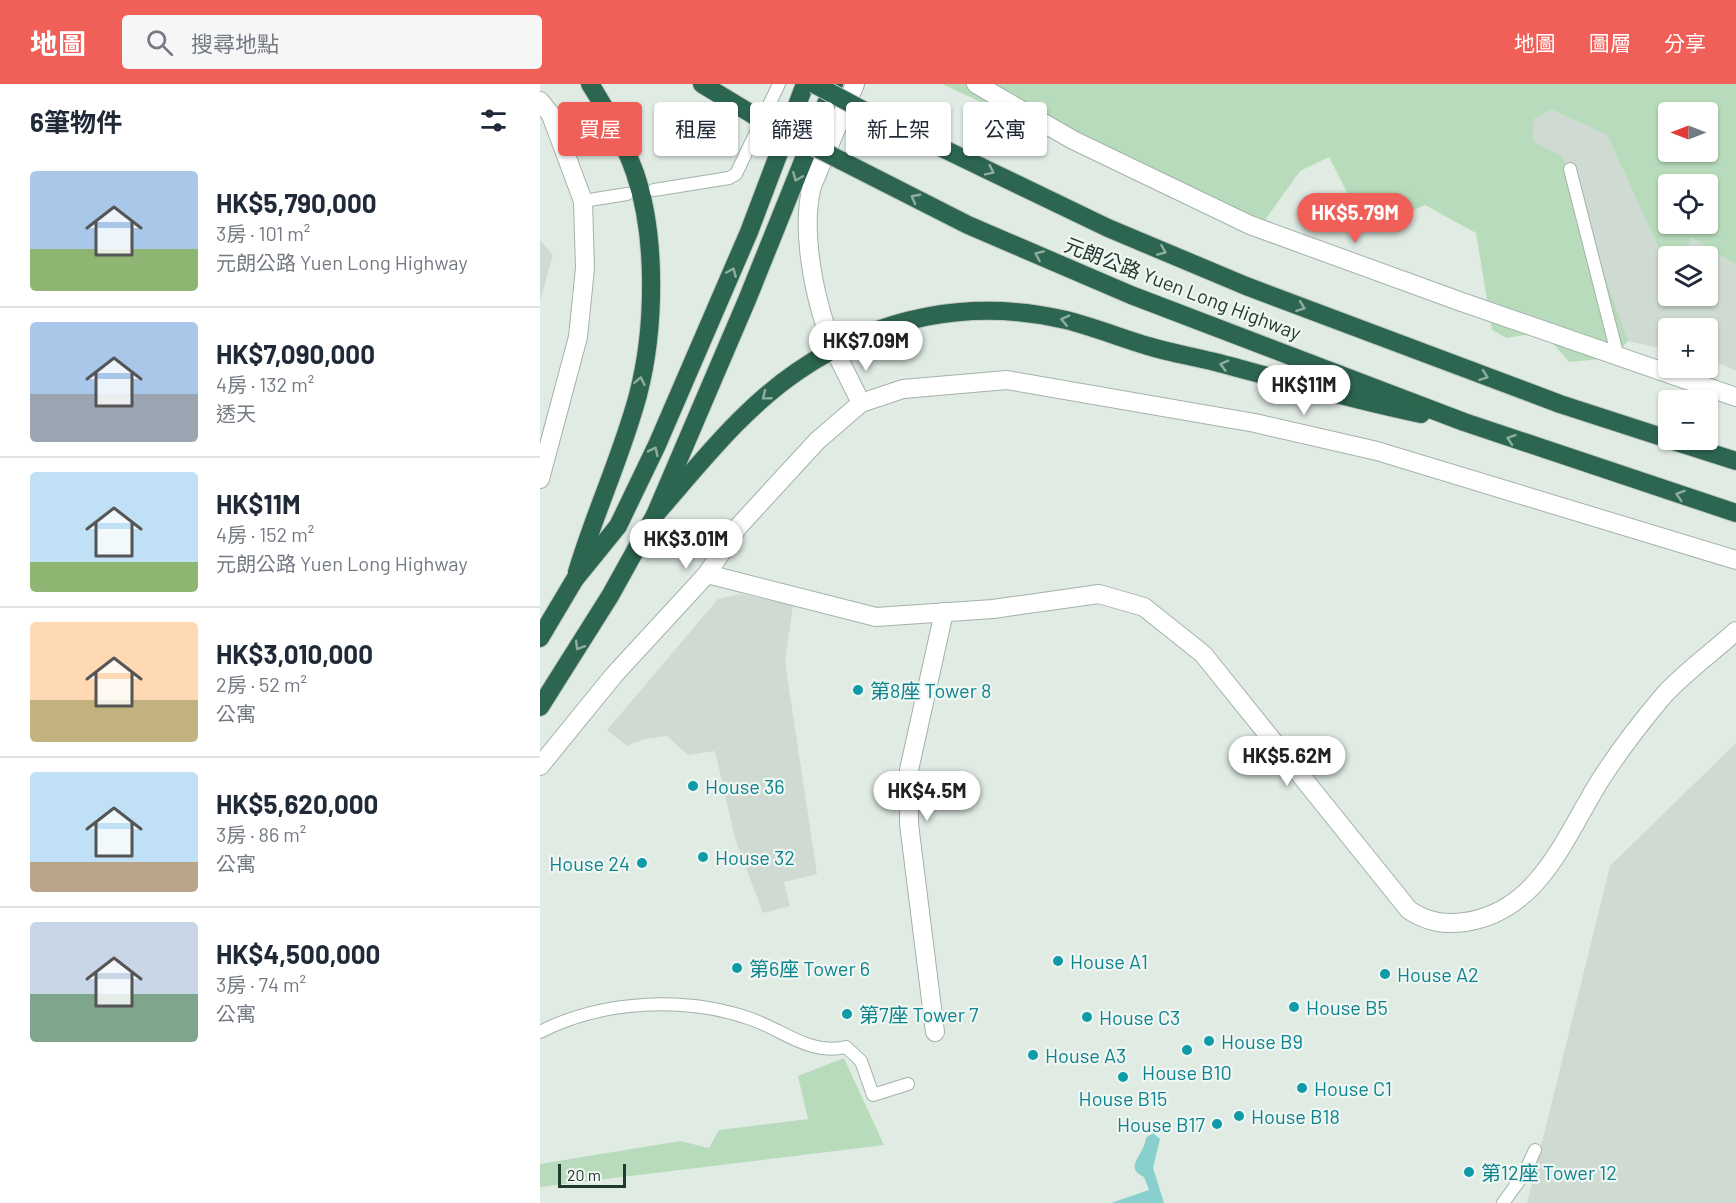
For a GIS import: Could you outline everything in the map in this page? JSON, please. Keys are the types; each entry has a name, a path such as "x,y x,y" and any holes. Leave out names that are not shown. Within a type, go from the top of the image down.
{"highway":[{"path":"575,579 593,518 638,394 646,348 650,298 645,218 637,181 614,124 590,84"},
{"name":"元朗公路 Yuen Long Highway","path":"702,84 792,136 968,225 1131,295 1464,422 1736,513"},
{"path":"540,638 575,579 618,526 657,445 749,232 805,84"},
{"name":"元朗公路 Yuen Long Highway","path":"814,84 1108,228 1246,286 1549,400 1658,435"},
{"path":"540,707 610,596 655,515 747,300 834,84"},
{"path":"655,515 753,406 798,370 830,351 886,325 944,312 1010,311 1064,320 1148,346 1349,400 1464,422"},
{"name":"元朗公路 Yuen Long Highway","path":"1702,450 1736,461"}],"street":[{"path":"827,331 819,309 807,225 807,203 855,84"},
{"path":"976,84 1073,140 1250,225 1736,397"},
{"path":"540,101 551,116 583,201 585,267 578,337 540,479"},
{"path":"838,357 861,403"},
{"path":"540,766 614,675 707,574 738,527 817,441 861,403 903,389 1007,381 1255,423 1377,451 1736,560"},
{"path":"707,574 876,617 993,609 1099,594 1144,607 1203,654 1409,909 1426,920 1448,923 1494,914 1514,904 1533,889 1603,776 1665,694 1736,631"},
{"path":"935,1032 909,824 909,770 944,612"}],"lane":[{"path":"654,190 736,174 779,84"},
{"path":"1570,169 1618,357"},
{"path":"583,201 627,194"},
{"path":"540,1032 601,1011 651,1005 701,1008 750,1019 820,1050 846,1047 861,1060 873,1095 908,1084"},
{"path":"1503,1203 1524,1174 1535,1150"}],"shaded area":[{"path":"1552,108 1607,135 1658,246 1658,306 1718,306 1718,254 1736,265 1736,371 1718,363 1718,318 1658,318 1658,347 1628,341 1563,157 1533,141 1534,119"},
{"path":"1692,238 1705,246 1687,246"},
{"path":"540,240 553,255 540,301"},
{"path":"740,594 793,605 785,662 817,874 784,882 790,906 763,913 735,838 715,751 688,755 667,736 644,739 627,746 607,730 718,599"},
{"path":"1736,743 1736,1203 1527,1203 1610,866"}],"green space":[{"path":"942,84 1736,84 1736,265 1718,254 1718,246 1705,246 1692,238 1687,246 1658,246 1607,135 1551,109 1534,119 1533,141 1563,157 1628,341 1613,358 1569,362 1543,332 1507,338 1492,330 1476,233 1425,205 1376,227 1354,206 1329,157 1300,171 1260,227 1047,133 1047,102 981,102"},
{"path":"844,1058 884,1145 540,1187 540,1164 680,1141 709,1148 719,1130 808,1119 798,1076"}],"water":[{"path":"1153,1133 1160,1139 1153,1168 1164,1203 1111,1203 1149,1190 1144,1177 1135,1169 1135,1165 1146,1138"}],"place":[{"name":"第8座 Tower 8","path":"858,690"},
{"name":"House 36","path":"693,786"},
{"name":"House 32","path":"703,857"},
{"name":"House 24","path":"642,863"},
{"name":"House A1","path":"1058,961"},
{"name":"第6座 Tower 6","path":"737,968"},
{"name":"House A2","path":"1385,974"},
{"name":"House B5","path":"1294,1007"},
{"name":"第7座 Tower 7","path":"847,1014"},
{"name":"House C3","path":"1087,1017"},
{"name":"House B9","path":"1209,1041"},
{"name":"House B10","path":"1187,1050"},
{"name":"House A3","path":"1033,1055"},
{"name":"House B15","path":"1123,1077"},
{"name":"House C1","path":"1302,1088"},
{"name":"House B18","path":"1239,1116"},
{"name":"House B17","path":"1217,1124"},
{"name":"第12座 Tower 12","path":"1469,1172"}]}
